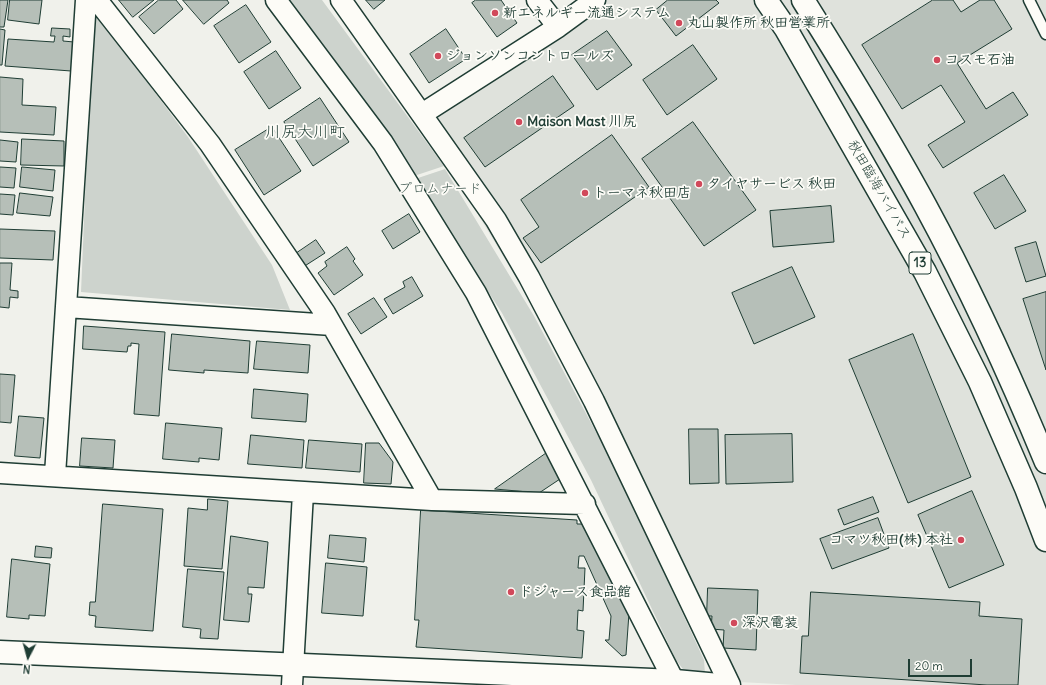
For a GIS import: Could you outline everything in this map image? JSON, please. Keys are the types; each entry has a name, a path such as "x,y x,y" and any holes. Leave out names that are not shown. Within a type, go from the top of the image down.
{"main road":[{"name":"秋田臨海バイパス","path":"766,0 790,36 925,272 980,382 1026,488 1046,540"},
{"name":"13","path":"803,0 852,78 925,205 1007,370 1046,462"},
{"path":"0,652 292,675 719,685"}],"street":[{"path":"55,475 86,0"},
{"path":"97,0 210,144 332,325 432,500"},
{"path":"276,0 383,143 476,293 676,683"},
{"path":"341,0 496,220 529,277 594,401 730,685"},
{"path":"536,0 558,27"},
{"path":"422,114 558,27 595,0"},
{"path":"66,306 332,325"},
{"path":"0,473 55,475 432,500 585,504"},
{"path":"292,675 303,492"}],"lane":[{"path":"1029,0 1046,34"}],"shaded area":[{"path":"579,0 1046,0 1046,685 796,685 720,681 581,385 413,107"}],"green space":[{"name":"プロムナード","path":"272,0 322,0 444,166 414,176"},
{"path":"93,9 188,137 272,265 290,310 81,292"},
{"name":"プロムナード","path":"445,169 534,316 621,479 704,660 705,674 689,677 676,660 591,480 502,313 415,179"}],"building":[{"path":"0,0 8,0 4,27 0,27"},
{"path":"10,0 42,0 39,24 8,20"},
{"path":"119,0 154,0 133,17"},
{"path":"159,0 176,0 183,9 154,34 139,17"},
{"path":"183,0 227,0 229,3 204,24"},
{"path":"366,0 385,0 374,9"},
{"name":"新エネルギー流通システム","path":"476,0 501,0 517,23 497,37 472,3"},
{"name":"丸山製作所 秋田営業所","path":"668,0 716,0 719,3 676,36 656,10"},
{"path":"933,0 953,0 961,12 980,0 994,0 1012,29 957,63 986,109 1013,92 1028,115 943,168 928,145 965,122 941,85 902,109 862,45"},
{"path":"246,5 271,42 239,63 214,26"},
{"path":"52,28 70,29 70,37 63,36 63,41 74,42 71,71 5,66 8,39 54,42 55,36 51,36"},
{"path":"0,29 5,30 2,65 0,65"},
{"name":"ジョンソンコントロールズ","path":"446,29 466,59 429,83 410,54"},
{"path":"607,31 632,65 597,90 572,55"},
{"path":"693,45 717,79 667,115 643,80"},
{"path":"276,51 301,88 269,109 244,72"},
{"name":"Maison Mast 川尻","path":"553,76 574,106 485,167 464,138"},
{"path":"0,77 23,79 22,105 56,107 54,135 0,132"},
{"path":"320,98 349,142 313,166 284,122"},
{"name":"タイヤサービス 秋田","path":"693,122 756,210 704,246 642,159"},
{"path":"272,127 301,171 264,195 235,150"},
{"name":"トーマネ秋田店","path":"612,135 649,187 541,263 523,238 539,227 521,200"},
{"path":"22,139 64,141 64,166 21,165"},
{"path":"0,140 18,142 16,162 0,161"},
{"path":"0,167 16,168 14,188 0,187"},
{"path":"22,167 55,170 53,191 20,187"},
{"path":"1004,175 1026,211 995,229 974,193"},
{"path":"20,193 53,197 50,216 17,213"},
{"path":"0,194 15,195 13,215 0,214"},
{"path":"831,206 834,242 773,247 770,211"},
{"path":"409,214 420,232 393,249 382,231"},
{"path":"0,229 55,231 53,260 0,258"},
{"path":"316,240 325,253 300,269 291,257"},
{"path":"1036,242 1046,276 1026,282 1015,248"},
{"path":"347,247 355,259 353,261 363,275 334,295 318,273 327,266 325,262"},
{"path":"0,263 12,263 10,290 18,291 18,298 10,297 9,308 0,307"},
{"path":"792,267 815,317 754,344 732,293"},
{"path":"412,277 423,296 393,314 384,299 405,287 403,282"},
{"path":"1046,292 1046,370 1023,299"},
{"path":"374,298 387,317 361,334 348,314"},
{"path":"84,326 165,332 159,416 134,414 139,344 131,343 131,346 128,346 127,352 83,349"},
{"path":"172,334 250,341 248,373 204,370 204,373 169,370"},
{"path":"913,334 971,477 908,503 849,360"},
{"path":"257,341 310,345 308,373 254,369"},
{"path":"0,374 15,375 11,423 0,422"},
{"path":"254,389 308,394 306,422 252,418"},
{"path":"19,416 44,418 40,458 15,456"},
{"path":"166,423 222,428 219,460 199,458 199,462 163,459"},
{"path":"689,429 718,429 719,483 690,484"},
{"path":"792,434 793,482 726,484 725,435"},
{"path":"251,435 304,440 302,468 248,464"},
{"path":"82,438 115,440 113,468 80,466"},
{"path":"309,440 362,444 360,472 306,468"},
{"path":"366,443 379,443 393,462 391,484 364,483"},
{"path":"551,450 566,475 539,493 495,489"},
{"name":"コマツ秋田(株) 本社","path":"972,491 1004,565 949,588 918,515"},
{"path":"873,497 879,512 844,525 838,510"},
{"path":"208,499 228,501 222,569 184,566 188,508 207,510"},
{"path":"103,504 163,509 153,631 95,627 96,616 89,615 90,602 95,602"},
{"path":"421,510 577,520 577,524 587,524 629,613 626,655 622,656 605,640 609,640 611,616 584,556 579,556 578,568 585,568 583,611 578,610 577,630 584,631 582,658 416,647 419,620 415,620"},
{"path":"878,518 889,548 832,569 820,539"},
{"path":"330,535 366,538 364,562 328,558"},
{"path":"231,536 268,542 264,588 248,587 248,594 252,594 249,622 224,620"},
{"path":"36,546 52,548 51,558 35,557"},
{"path":"12,559 50,564 45,616 29,615 29,619 7,617"},
{"path":"326,563 367,567 363,616 322,613"},
{"path":"188,569 224,572 218,639 200,638 201,629 183,627"},
{"name":"深沢電装","path":"708,588 758,590 756,650 723,648 724,630 711,629 712,616 707,616"},
{"path":"811,592 980,602 979,616 1022,619 1018,685 987,685 800,673 802,636 808,636"}],"place":[{"name":"新エネルギー流通システム","path":"495,13"},
{"name":"丸山製作所 秋田営業所","path":"679,23"},
{"name":"ジョンソンコントロールズ","path":"438,56"},
{"name":"コスモ石油","path":"937,60"},
{"name":"Maison Mast 川尻","path":"519,122"},
{"name":"タイヤサービス 秋田","path":"699,184"},
{"name":"トーマネ秋田店","path":"585,193"},
{"name":"コマツ秋田(株) 本社","path":"961,540"},
{"name":"ドジャース食品館","path":"511,592"},
{"name":"深沢電装","path":"734,623"}],"district":[{"name":"川尻大川町","path":"305,132"}]}
